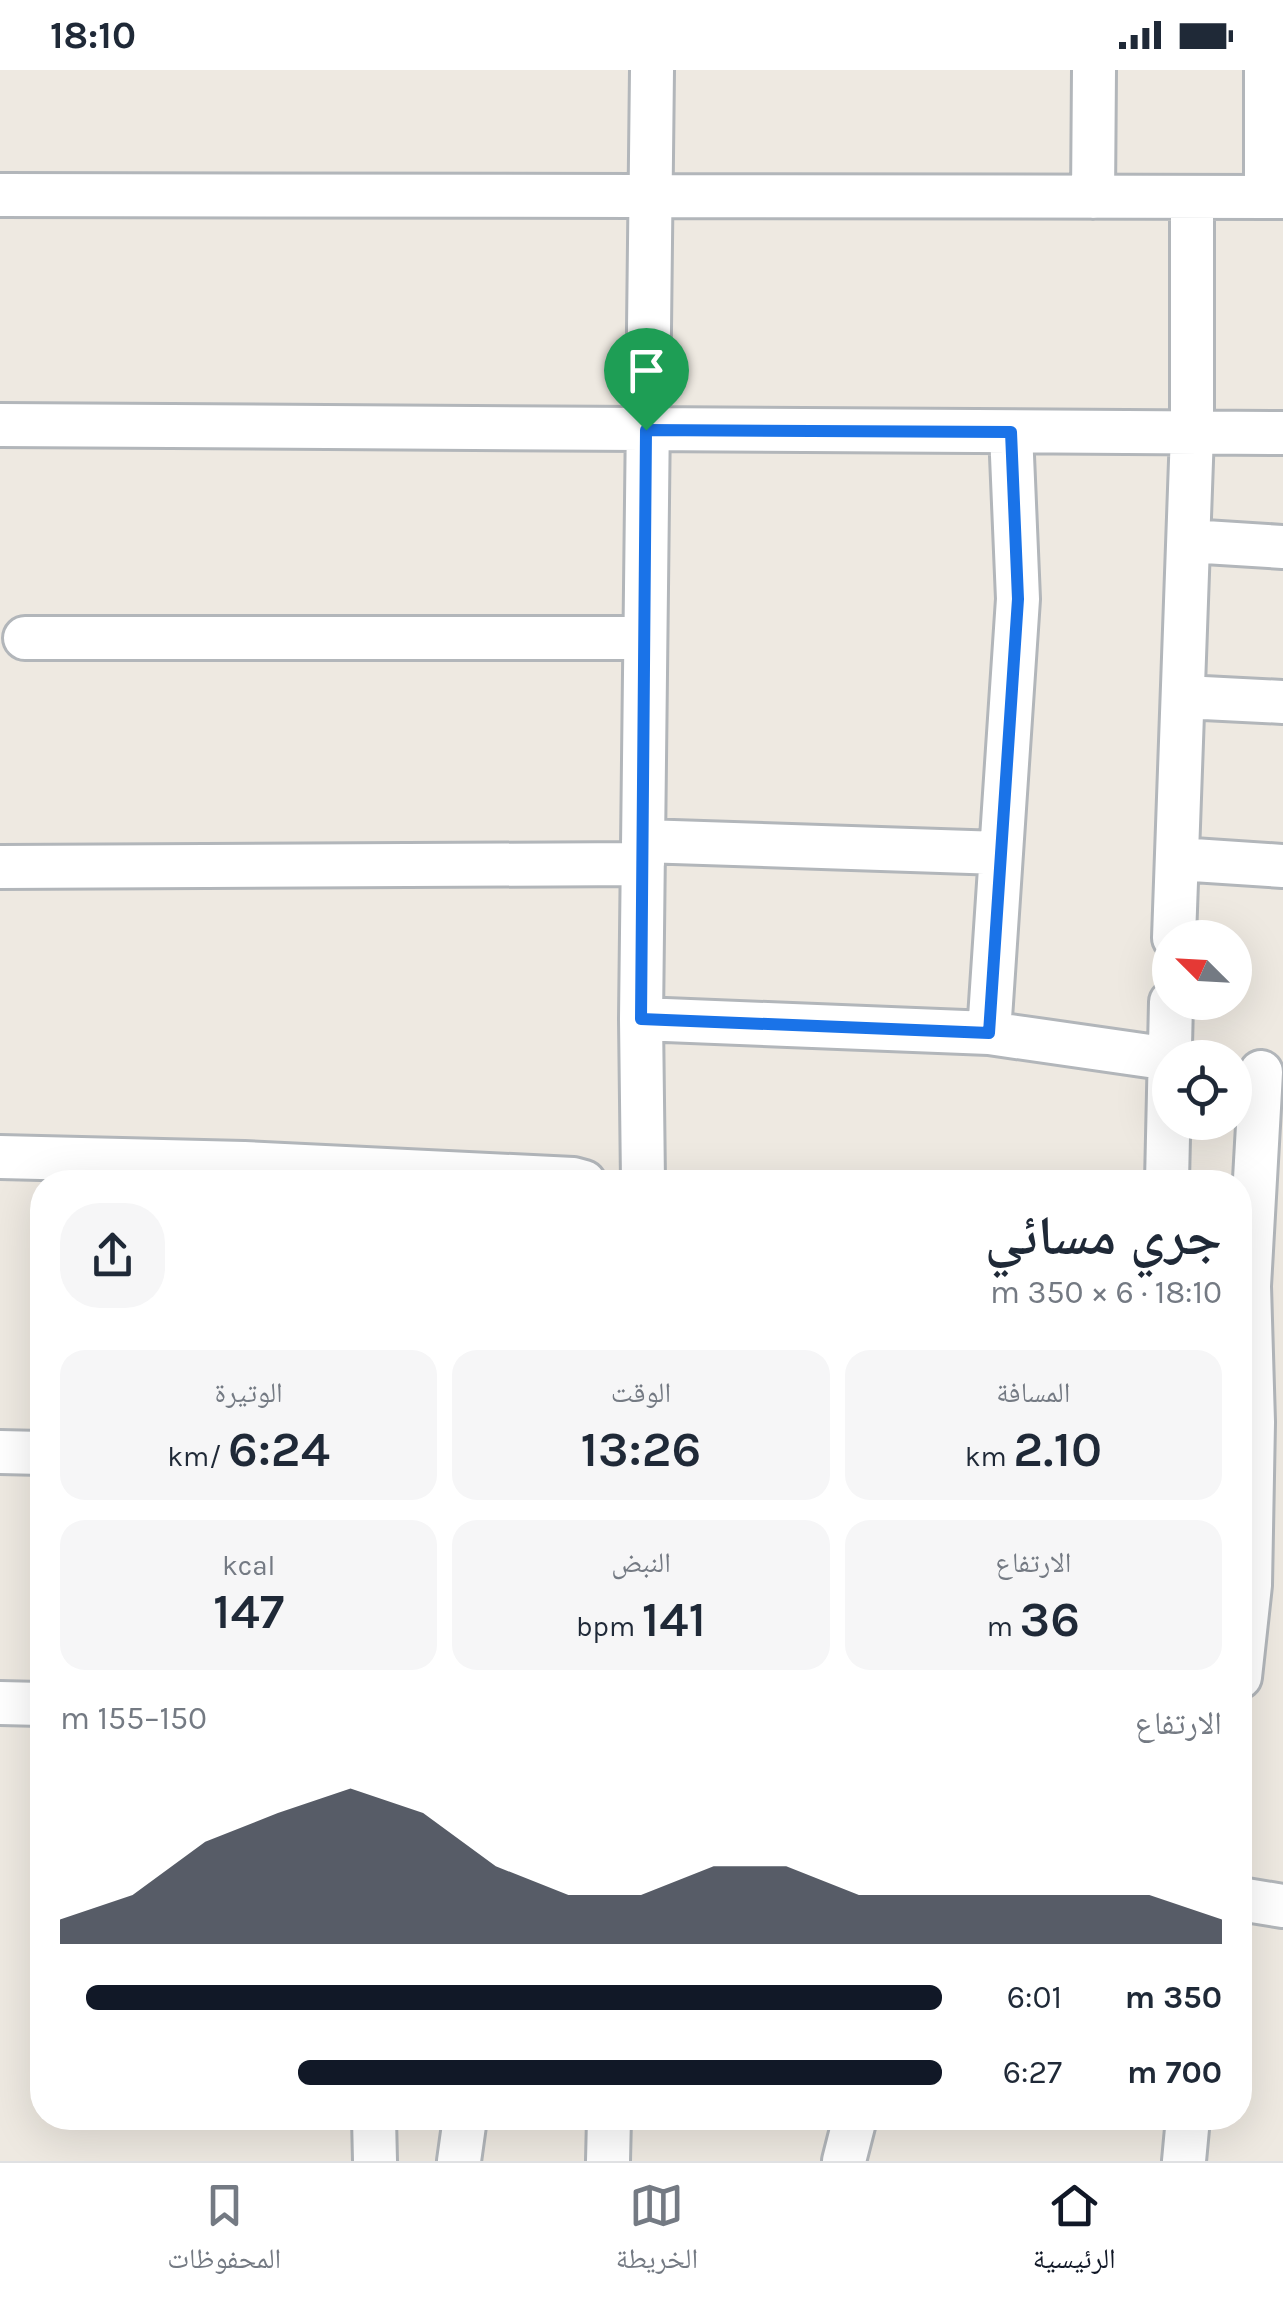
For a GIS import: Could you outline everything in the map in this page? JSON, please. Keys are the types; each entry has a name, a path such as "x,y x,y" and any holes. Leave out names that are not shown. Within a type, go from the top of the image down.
{"street":[{"path":"643,1170 641,1019 652,70"},
{"path":"1092,197 1094,70"},
{"path":"0,195 1274,197 1266,70"},
{"path":"1175,920 1192,433 1192,198"},
{"path":"0,425 1283,433"},
{"path":"989,1033 1018,599 1011,432"},
{"path":"1189,540 1283,547"},
{"path":"24,638 645,638"},
{"path":"1184,697 1283,702"},
{"path":"0,867 643,852 1000,853"},
{"path":"1178,859 1283,866"},
{"path":"641,1019 989,1033 1152,1056"},
{"path":"1252,1228 1260,1072"},
{"path":"1167,1170 1168,1140"},
{"path":"0,1158 209,1170"},
{"path":"1252,1388 1266,1585 1252,1634"},
{"path":"0,1452 30,1452"},
{"path":"0,1703 30,1704"},
{"path":"1252,1901 1283,1906"},
{"path":"374,2130 375,2161"},
{"path":"458,2161 462,2130"},
{"path":"608,2161 609,2130"},
{"path":"844,2161 853,2130"},
{"path":"1184,2161 1187,2130"}],"route":[{"path":"646,430 1011,432 1018,599 989,1033 641,1019 646,430"}]}
